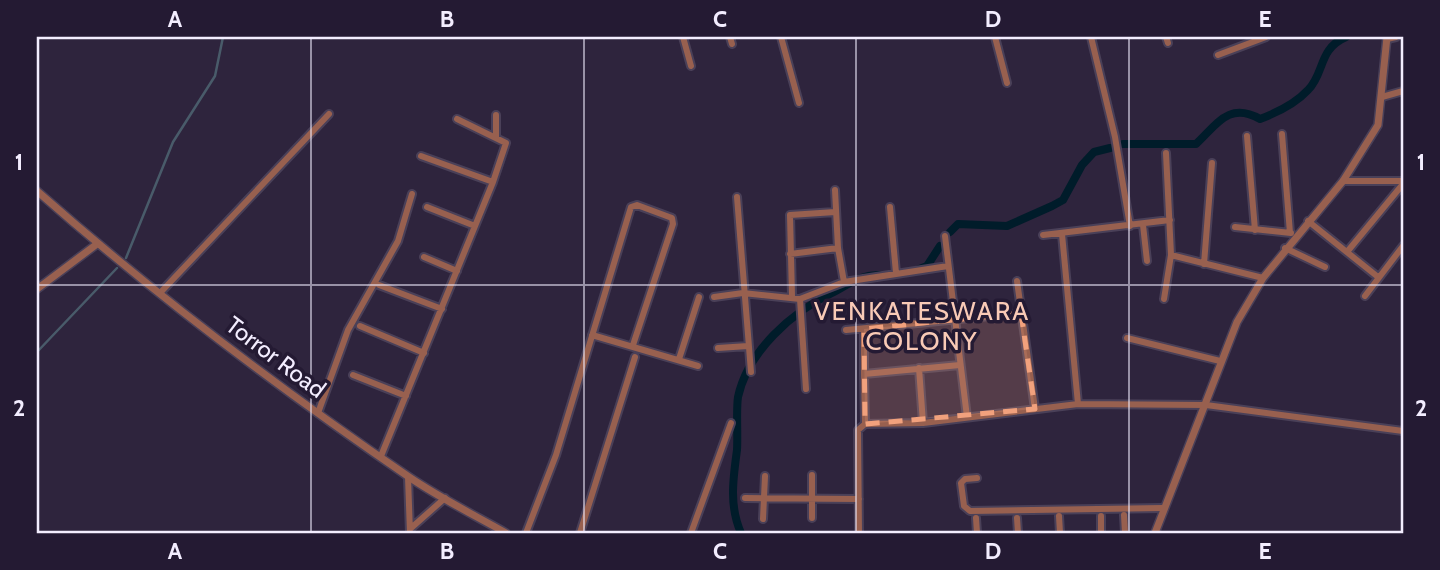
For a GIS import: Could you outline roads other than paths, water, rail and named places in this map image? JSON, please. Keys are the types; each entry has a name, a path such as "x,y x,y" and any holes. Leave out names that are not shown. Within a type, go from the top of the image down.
{"street":[{"path":"683,37 691,66"},
{"path":"781,37 799,103"},
{"path":"995,37 1007,83"},
{"path":"1091,37 1118,152 1130,226"},
{"path":"1218,55 1251,40 1266,37"},
{"path":"1155,533 1237,322 1293,233 1308,221 1343,181 1378,125 1387,38 1396,37"},
{"path":"1382,97 1403,91"},
{"path":"160,293 328,114"},
{"path":"496,115 496,138"},
{"path":"381,456 493,182 506,143 457,119"},
{"path":"1282,134 1293,233"},
{"path":"1247,136 1255,230"},
{"path":"1164,299 1171,255 1167,153"},
{"path":"421,156 493,182"},
{"path":"1204,264 1212,163"},
{"path":"1343,181 1403,182"},
{"path":"1347,252 1403,182"},
{"path":"835,190 838,248 844,282"},
{"name":"Torror Road","path":"37,191 97,244 318,412 408,477 506,533"},
{"path":"318,412 348,330 398,241 412,194"},
{"path":"737,197 751,372"},
{"path":"526,533 556,455 631,207 641,206 672,218 673,224 633,345"},
{"path":"427,207 475,226"},
{"path":"890,207 896,273"},
{"path":"792,296 790,215 835,212"},
{"path":"1043,235 1170,220"},
{"path":"1308,221 1378,277"},
{"path":"1143,225 1147,261"},
{"path":"1235,227 1293,233"},
{"path":"1062,234 1078,404"},
{"path":"945,236 967,417"},
{"path":"37,289 97,244"},
{"path":"1365,296 1378,277 1398,260 1403,246"},
{"path":"790,254 838,248"},
{"path":"1285,248 1325,267"},
{"path":"1171,255 1263,278"},
{"path":"424,257 457,271"},
{"path":"714,297 743,293 792,296 800,299 844,282 948,266"},
{"path":"1017,281 1035,409"},
{"path":"379,285 442,309"},
{"path":"679,359 699,297"},
{"path":"800,299 806,389"},
{"path":"846,330 1021,313"},
{"path":"360,327 424,352"},
{"path":"864,329 865,424"},
{"path":"592,335 698,366"},
{"path":"1127,338 1220,361"},
{"path":"718,348 748,346"},
{"path":"580,533 635,357"},
{"path":"864,374 960,365"},
{"path":"919,368 923,423"},
{"path":"353,375 406,396"},
{"path":"859,533 858,430 865,424 923,423 1078,404 1206,405 1403,431"},
{"path":"691,533 731,423"},
{"path":"812,475 812,518"},
{"path":"763,519 765,476"},
{"path":"408,477 410,531"},
{"path":"977,478 965,479 961,484 964,506 970,511 1163,508"},
{"path":"410,531 445,498"},
{"path":"745,498 859,499"},
{"path":"1124,515 1125,533"},
{"path":"1059,516 1059,533"},
{"path":"1101,516 1101,533"},
{"path":"976,518 977,533"},
{"path":"1017,518 1017,533"}],"waterway":[{"path":"126,258 173,142 215,76 223,37"},
{"path":"1123,144 1196,144 1217,123 1231,114 1249,114 1260,119 1273,114 1308,90 1331,48 1346,37"},
{"path":"950,232 958,224 1007,226 1052,206 1063,200 1082,165 1094,152 1110,148"},
{"path":"917,270 927,266 940,246"},
{"path":"37,352 117,268"},
{"path":"741,533 733,492 737,450 737,402 751,364 774,335 802,311 855,280 880,275"}],"district":[{"name":"VENKATESWARA COLONY","path":"922,326"}]}
